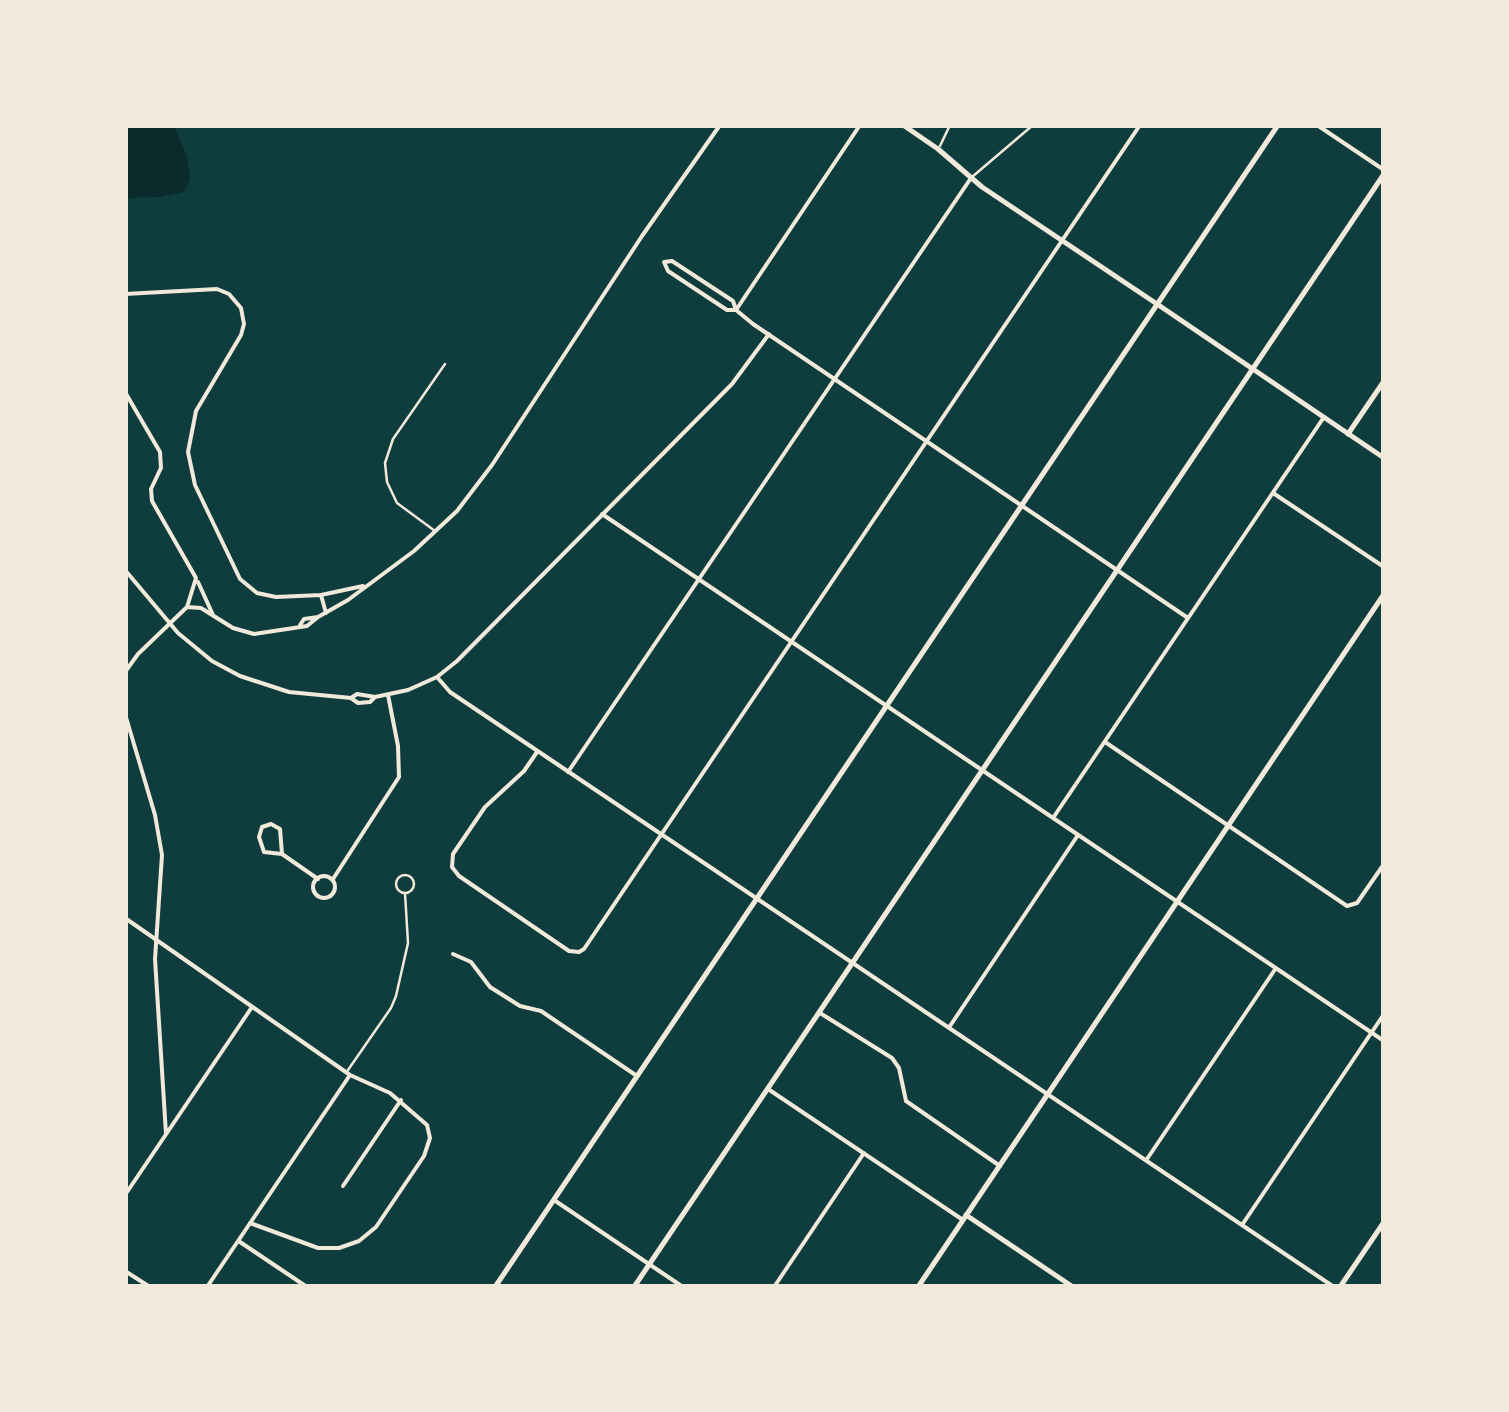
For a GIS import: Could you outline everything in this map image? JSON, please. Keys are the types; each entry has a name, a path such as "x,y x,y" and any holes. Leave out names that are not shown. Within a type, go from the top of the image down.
{"main road":[{"path":"903,125 938,148 971,178 1384,458"},
{"path":"495,1287 1278,125"},
{"path":"634,1287 1384,172"},
{"path":"1348,434 1384,381"},
{"path":"918,1287 1384,594"},
{"path":"965,1217 1073,1287"},
{"path":"1337,1287 1384,1222"}],"street":[{"path":"187,608 201,608 233,628 254,634 308,626 436,532 492,465 720,125"},
{"path":"736,310 860,125"},
{"path":"538,752 524,771 485,807 454,854 454,872 569,951 584,949 1140,125"},
{"path":"1316,125 1384,172"},
{"path":"568,772 971,178"},
{"path":"736,310 727,310 668,270 664,262 672,261 733,301 736,310 769,334 1188,618"},
{"path":"125,294 210,288 224,291 238,302 243,313 243,330 210,384 193,419 188,440 191,471 231,565 246,586 276,598 321,595 368,584"},
{"path":"125,570 169,624 212,661 255,683 306,696 388,695 437,677 732,384 769,334"},
{"path":"125,392 160,452 161,468 152,488 152,501 213,615"},
{"path":"1053,818 1324,417"},
{"path":"1273,493 1384,568"},
{"path":"602,514 1384,1041"},
{"path":"125,672 138,654 187,608 196,578"},
{"path":"321,595 326,613"},
{"path":"437,677 450,692 538,752 1337,1287"},
{"path":"318,878 313,891 322,898 331,894 333,879 399,777 398,746 388,695"},
{"path":"125,714 160,838 162,871 156,938 166,1134"},
{"path":"1105,742 1342,904 1357,904 1384,864"},
{"path":"282,854 280,828 265,825 259,832 262,850 270,855 282,854 318,878 333,879"},
{"path":"949,1027 1078,835"},
{"path":"125,918 348,1074 401,1100 427,1125 430,1144 368,1235 339,1248 318,1248 250,1223"},
{"path":"453,954 475,966 490,988 520,1006 541,1011 637,1076"},
{"path":"1146,1161 1276,968"},
{"path":"125,1195 252,1007"},
{"path":"819,1013 888,1054 898,1068 906,1102 1000,1166"},
{"path":"1242,1226 1384,1014"},
{"path":"207,1287 348,1074"},
{"path":"768,1088 965,1217"},
{"path":"343,1186 401,1100"},
{"path":"774,1287 864,1154"},
{"path":"553,1200 683,1287"},
{"path":"238,1241 307,1287"},
{"path":"125,1271 150,1287"}],"lane":[{"path":"938,148 950,125"},
{"path":"971,178 1033,125"},
{"path":"436,532 397,503 387,482 385,463 394,439 445,364"},
{"path":"348,1074 396,996 408,944 404,893"}],"water":[{"path":"125,125 174,125 187,156 190,179 184,192 125,198"}]}
